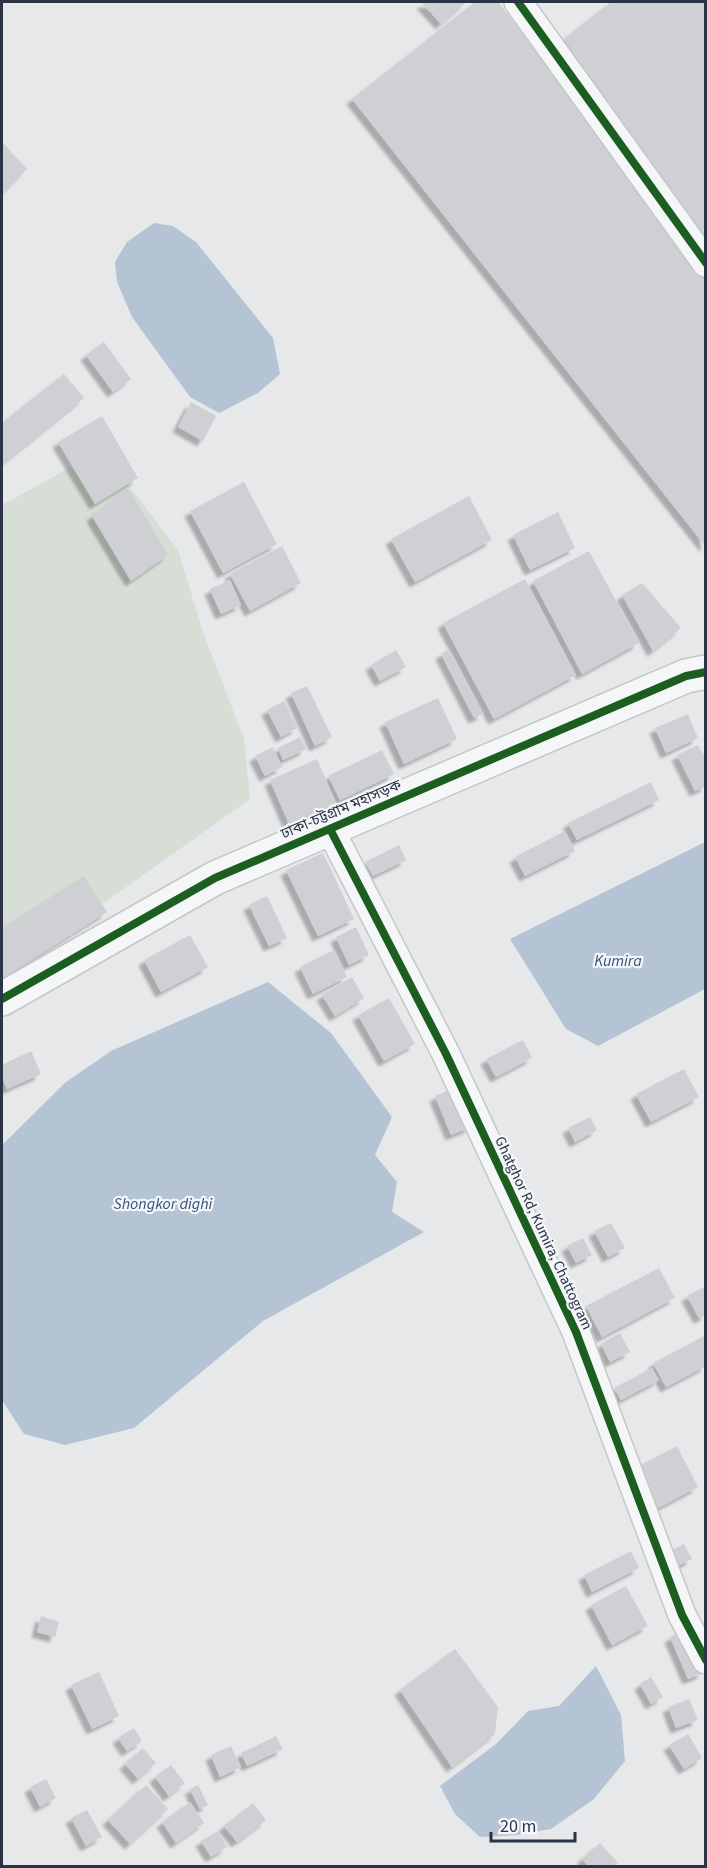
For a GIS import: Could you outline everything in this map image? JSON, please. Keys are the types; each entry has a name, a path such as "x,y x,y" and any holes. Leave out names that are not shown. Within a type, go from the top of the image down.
{"street":[{"path":"518,2 705,263"},
{"name":"ঢাকা-চট্টগ্রাম মহাসড়ক","path":"2,999 215,878 686,676 705,672"},
{"name":"Ghatghor Rd, Kumira, Chattogram","path":"330,829 446,1054 576,1332 681,1615 705,1660"}],"shaded area":[{"path":"71,467 86,487 126,482 178,550 203,632 244,739 250,799 108,900 2,967 2,505"}],"water":[{"path":"154,223 173,226 196,242 273,338 280,374 258,393 219,413 190,397 132,317 117,282 115,262 127,242"},
{"name":"Kumira","path":"705,842 705,989 598,1046 566,1029 510,939"},
{"name":"Shongkor dighi","path":"268,982 331,1033 392,1117 375,1155 397,1182 392,1212 424,1232 263,1321 134,1428 65,1445 24,1434 2,1400 2,1145 66,1082 111,1051"},
{"path":"596,1666 621,1715 625,1761 594,1799 551,1829 517,1835 480,1837 455,1814 440,1786 496,1744 528,1711 559,1706"}],"building":[{"path":"466,2 441,24 422,3"},
{"path":"475,2 498,2 706,265 706,547 352,99"},
{"path":"611,2 706,2 706,248 564,39"},
{"path":"2,142 27,169 2,194"},
{"path":"104,342 131,379 113,392 86,355"},
{"path":"64,374 84,398 2,464 2,423"},
{"path":"191,402 216,416 203,441 178,427"},
{"path":"102,416 138,478 95,504 58,442"},
{"path":"244,482 277,544 223,573 190,511"},
{"path":"128,488 168,555 131,581 92,516"},
{"path":"469,496 492,540 415,582 391,539"},
{"path":"558,512 575,548 530,570 513,535"},
{"path":"282,546 301,583 250,611 230,574"},
{"path":"589,551 639,643 582,674 533,581"},
{"path":"525,579 576,675 494,719 443,623"},
{"path":"230,580 241,605 221,614 210,589"},
{"path":"642,583 681,628 653,651 622,595"},
{"path":"449,649 483,714 474,718 441,654"},
{"path":"396,650 406,667 380,681 371,665"},
{"path":"307,686 332,737 315,746 291,693"},
{"path":"438,698 457,739 404,764 385,722"},
{"path":"284,701 297,728 281,737 267,710"},
{"path":"688,714 698,738 666,753 655,728"},
{"path":"300,737 306,749 283,760 278,748"},
{"path":"698,745 706,759 706,786 695,791 677,755"},
{"path":"273,747 282,767 265,776 255,756"},
{"path":"382,750 394,774 340,800 328,776"},
{"path":"317,759 336,803 289,824 270,780"},
{"path":"651,782 659,800 577,840 568,823"},
{"path":"565,831 575,851 525,876 515,857"},
{"path":"399,845 406,860 373,876 365,862"},
{"path":"323,853 354,919 318,936 286,870"},
{"path":"84,876 107,912 4,977 2,973 2,928"},
{"path":"267,896 287,938 269,946 249,905"},
{"path":"356,927 369,955 349,965 336,937"},
{"path":"190,935 208,967 161,992 144,960"},
{"path":"334,950 347,977 313,994 300,967"},
{"path":"352,977 364,998 335,1016 322,995"},
{"path":"389,998 415,1044 384,1061 358,1015"},
{"path":"523,1040 532,1058 496,1077 486,1059"},
{"path":"31,1051 41,1074 7,1089 2,1077 2,1065"},
{"path":"684,1069 699,1097 651,1122 636,1094"},
{"path":"454,1088 471,1127 451,1135 435,1096"},
{"path":"590,1117 597,1130 575,1142 568,1128"},
{"path":"611,1223 625,1248 608,1257 594,1231"},
{"path":"583,1238 592,1255 576,1263 567,1246"},
{"path":"659,1268 675,1298 602,1337 586,1306"},
{"path":"706,1286 706,1315 699,1318 687,1296"},
{"path":"620,1333 630,1352 610,1362 601,1344"},
{"path":"706,1335 706,1366 666,1387 653,1363"},
{"path":"652,1368 659,1380 621,1400 614,1388"},
{"path":"677,1446 698,1487 658,1508 637,1467"},
{"path":"684,1544 692,1559 678,1566 671,1551"},
{"path":"631,1551 639,1568 592,1592 584,1575"},
{"path":"626,1586 648,1626 612,1645 591,1605"},
{"path":"41,1616 59,1622 55,1637 37,1632"},
{"path":"684,1630 703,1673 688,1679 670,1637"},
{"path":"455,1649 498,1707 495,1734 452,1767 400,1690"},
{"path":"99,1672 119,1716 92,1729 71,1685"},
{"path":"651,1677 663,1697 651,1704 640,1684"},
{"path":"689,1699 698,1720 676,1728 668,1707"},
{"path":"134,1728 142,1741 127,1751 118,1738"},
{"path":"688,1734 702,1758 684,1769 669,1745"},
{"path":"276,1736 283,1749 247,1766 241,1753"},
{"path":"231,1746 241,1767 220,1777 211,1755"},
{"path":"143,1748 156,1763 138,1779 125,1764"},
{"path":"171,1765 185,1783 169,1796 155,1777"},
{"path":"46,1779 56,1798 40,1807 30,1787"},
{"path":"146,1785 168,1809 130,1844 108,1820"},
{"path":"198,1785 208,1805 200,1809 190,1789"},
{"path":"190,1802 204,1823 176,1843 162,1822"},
{"path":"253,1803 266,1820 237,1842 224,1826"},
{"path":"87,1810 102,1837 86,1846 71,1818"},
{"path":"218,1831 227,1847 211,1857 201,1841"},
{"path":"600,1843 618,1863 614,1866 588,1866 582,1859"}],"cycle path":[{"path":"518,2 706,263"},
{"path":"2,999 215,878 686,676 706,672"},
{"path":"330,829 446,1054 576,1332 682,1615 706,1660"}]}
